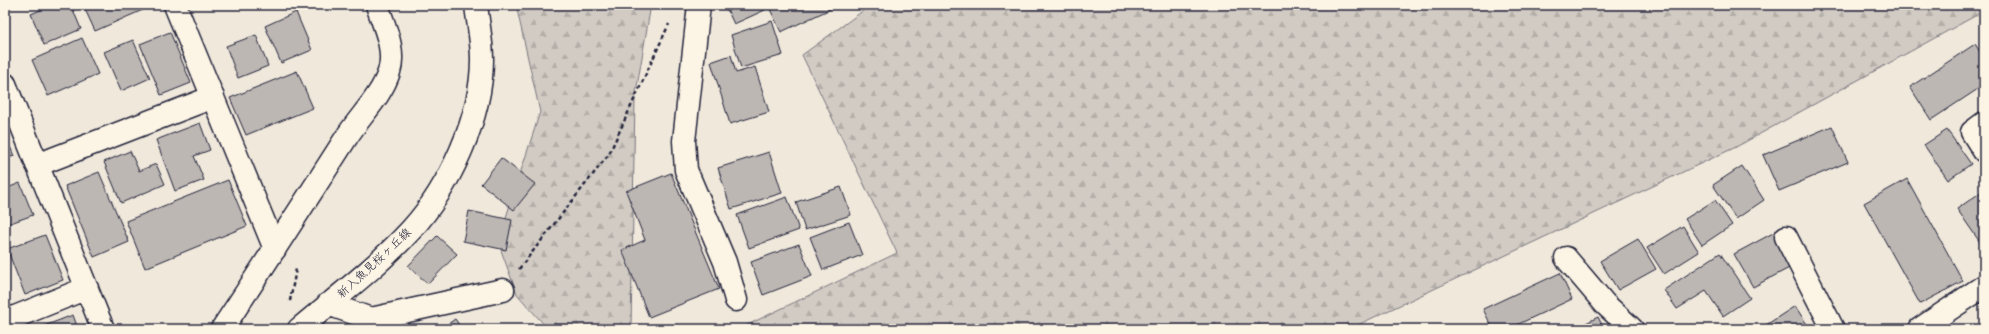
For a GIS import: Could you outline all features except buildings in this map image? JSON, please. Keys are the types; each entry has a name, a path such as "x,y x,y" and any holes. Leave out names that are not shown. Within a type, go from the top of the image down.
{"street":[{"path":"175,5 275,248"},
{"path":"222,329 355,125 380,90 389,72 391,56 390,45 377,5"},
{"name":"新入魚見桜ヶ丘線","path":"299,329 368,272 411,230 438,193 462,148 476,105 482,60 476,5"},
{"path":"699,5 684,142 686,170 725,262 736,300"},
{"path":"6,92 38,165 103,329"},
{"path":"38,165 213,97"},
{"path":"1984,123 1972,132 1984,151"},
{"path":"1786,237 1833,329"},
{"path":"1566,258 1605,304 1632,329"},
{"path":"1920,329 1984,286"},
{"path":"5,322 87,288"},
{"path":"328,304 371,319 503,290"}],"path":[{"path":"503,290 609,154 669,22"},
{"path":"298,263 289,301 328,304"}],"green space":[{"path":"516,5 651,5 635,98 631,328 634,329 548,329 517,294 498,242 540,112"},
{"path":"871,5 1984,5 1984,11 1736,147 1349,329 739,329 897,253 802,55"}]}
